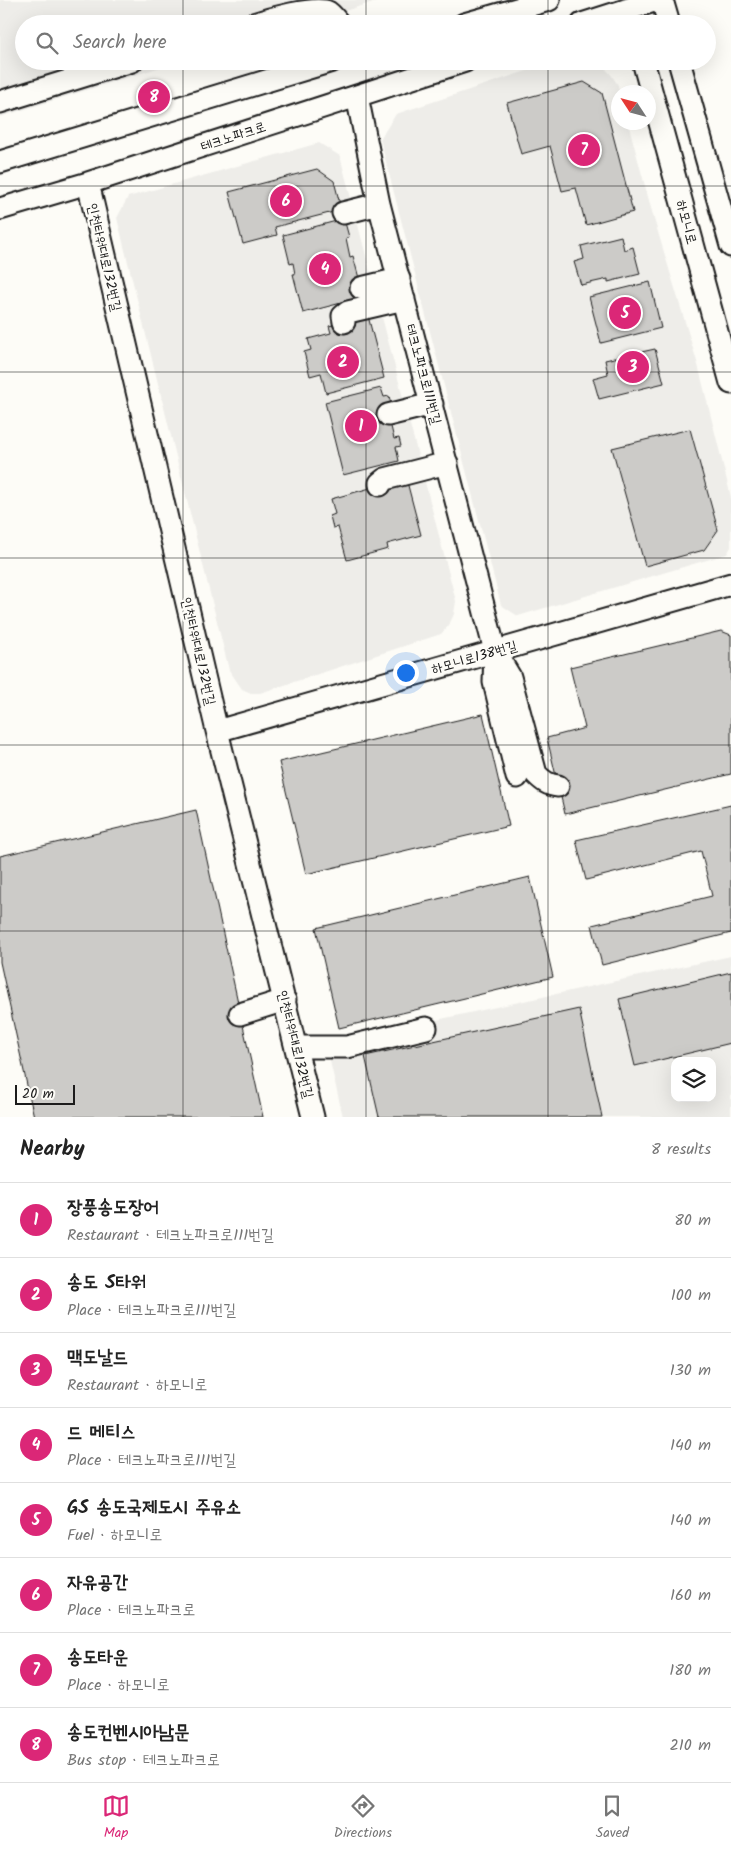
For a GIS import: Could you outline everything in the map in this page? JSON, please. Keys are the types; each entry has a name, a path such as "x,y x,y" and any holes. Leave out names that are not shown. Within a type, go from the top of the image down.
{"street":[{"path":"272,15 298,0"},
{"path":"330,0 336,15"},
{"path":"496,15 549,0"},
{"path":"615,15 657,0"},
{"path":"662,0 666,15"},
{"path":"287,15 321,11 331,15"},
{"path":"7,97 101,70"},
{"path":"0,162 302,70"},
{"name":"테크노파크로","path":"0,209 88,184 437,70"},
{"name":"하모니로","path":"645,70 731,382"},
{"path":"682,70 731,246"},
{"name":"테크노파크로111번길","path":"357,96 379,204 495,652"},
{"name":"인천타워대로132번길","path":"88,184 217,731 313,1117"},
{"path":"343,213 379,204"},
{"path":"361,288 401,289"},
{"path":"344,322 343,316 348,312 401,289"},
{"path":"388,415 432,404"},
{"path":"380,485 385,480 447,463"},
{"name":"하모니로138번길","path":"217,731 731,584"},
{"path":"495,652 494,682 517,777"},
{"path":"495,652 510,677 536,774 542,781 558,786"},
{"path":"240,1014 285,1000"},
{"path":"296,1047 347,1047 426,1028"}],"shaded area":[{"path":"0,0 380,0 331,15 15,15 15,70 151,70 0,117"},
{"path":"530,70 607,70 612,76 618,85 611,85 611,130 630,130 654,219 698,365 731,497 731,547 727,554 518,616 501,605 380,139 396,114"},
{"path":"319,143 340,156 456,601 454,614 449,625 441,634 260,693 251,693 242,689 229,670 117,218 128,197"},
{"path":"731,956 731,1117 343,1117 326,1044"}],"building":[{"path":"584,82 602,93 633,212 586,225 576,188 562,191 550,146 521,154 507,103"},
{"path":"317,169 334,181 343,216 337,211 275,227 277,235 243,244 229,192"},
{"path":"344,219 349,237 346,238 350,257 353,256 364,297 303,313 293,274 295,274 293,263 290,264 283,235"},
{"path":"621,236 624,250 633,247 640,274 608,282 608,279 581,285 574,262 584,259 581,246"},
{"path":"650,282 661,328 601,343 589,297"},
{"path":"368,316 384,378 326,393 321,373 310,376 304,352 311,350 308,339 331,333 329,326"},
{"path":"655,349 664,383 599,399 593,378 608,374 605,360"},
{"path":"381,388 384,397 389,396 391,404 386,406 394,439 399,438 401,446 396,447 399,461 343,475 325,402"},
{"path":"690,429 718,530 704,550 645,566 612,448"},
{"path":"406,478 421,535 387,544 388,549 347,560 338,527 333,528 330,516 335,514 331,499"},
{"path":"721,631 731,635 731,774 565,814 547,738 585,728 570,667"},
{"path":"483,714 509,826 306,874 279,762"},
{"path":"731,805 731,933 602,965 592,925 712,896 701,851 586,880 576,840"},
{"path":"196,810 263,1117 34,1117 0,962 0,856"},
{"path":"530,877 553,977 339,1028 316,928"},
{"path":"731,972 731,1043 635,1066 619,999"},
{"path":"579,1009 602,1117 379,1117 365,1056"}],"place":[{"name":"송도컨벤시아남문","path":"154,97"},
{"name":"송도타운","path":"584,150"},
{"name":"자유공간","path":"286,201"},
{"name":"드 메티스","path":"325,269"},
{"name":"GS 송도국제도시 주유소","path":"625,313"},
{"name":"송도 S타워","path":"343,362"},
{"name":"맥도날드","path":"633,367"},
{"name":"장풍송도장어","path":"361,426"}]}
